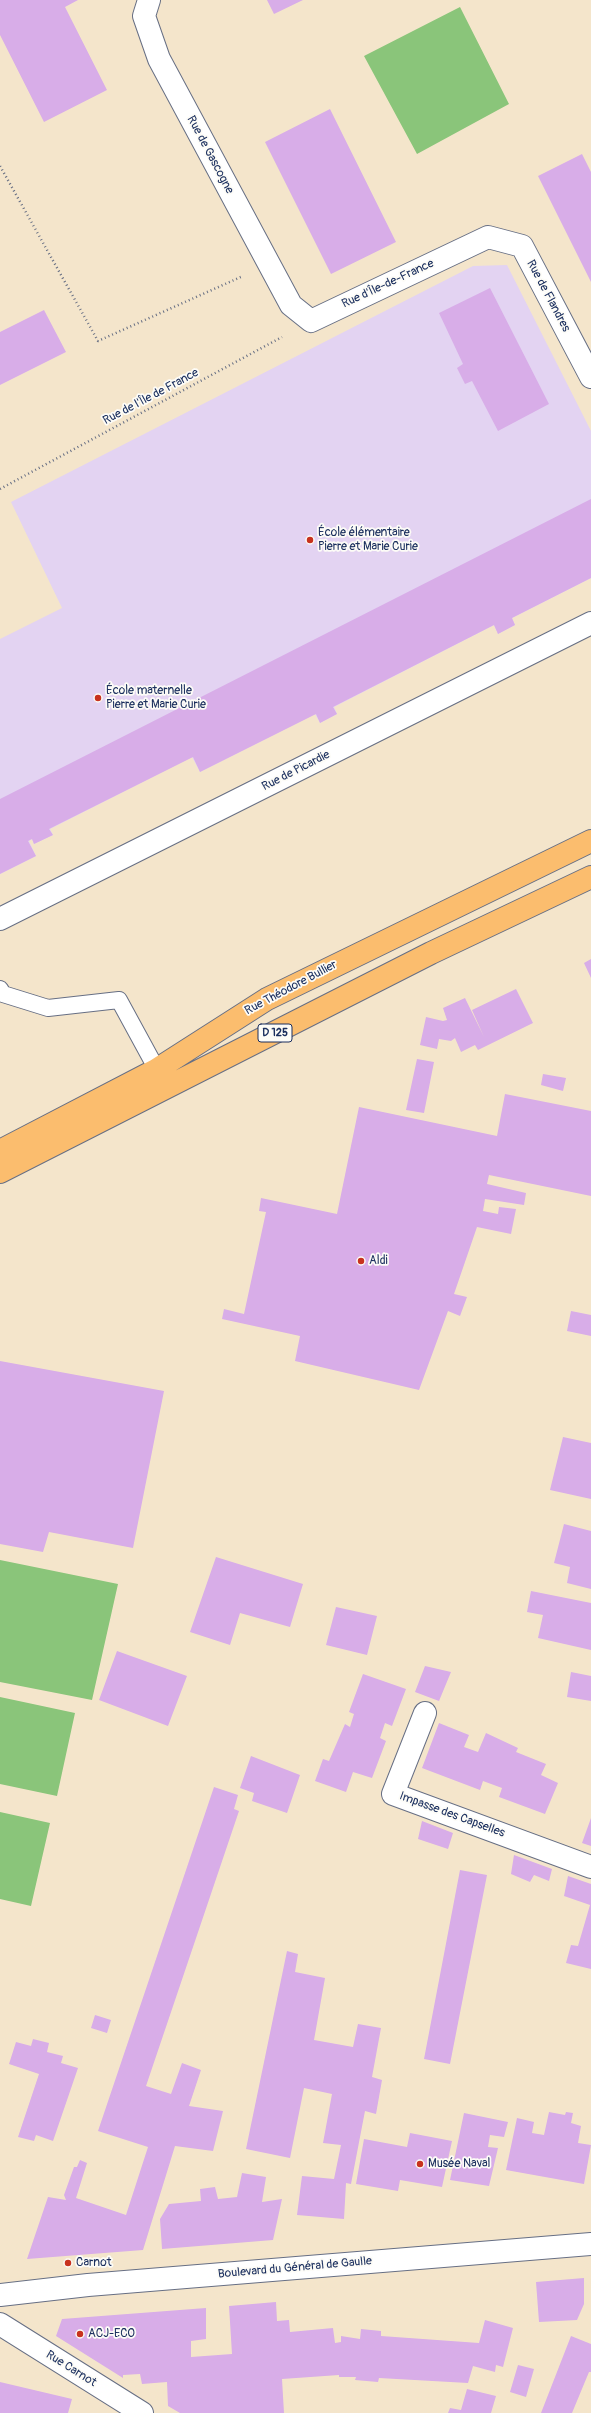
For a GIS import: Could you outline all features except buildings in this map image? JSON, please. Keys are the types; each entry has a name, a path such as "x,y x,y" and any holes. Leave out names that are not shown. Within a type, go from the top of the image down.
{"main road":[{"name":"Rue Théodore Bullier","path":"0,1172 161,1079 267,999 591,841"},
{"name":"Rue Théodore Bullier","path":"0,1151 161,1079 591,877"}],"street":[{"name":"Rue de Gascogne","path":"149,0 144,16 159,59 291,305 311,321"},
{"name":"Rue d'Île-de-France","path":"311,321 488,237"},
{"name":"Rue de Flandres","path":"488,237 522,246 591,377"},
{"name":"Rue de Picardie","path":"0,919 591,623"},
{"name":"Impasse des Capselles","path":"425,1714 393,1794 591,1867"},
{"name":"Boulevard du Général de Gaulle","path":"0,2295 88,2285 591,2244"},
{"name":"Rue Carnot","path":"0,2324 142,2413"}],"lane":[{"path":"0,989 3,994 48,1008 119,1000 161,1079"}],"path":[{"path":"0,166 98,341 268,264"},
{"name":"Rue de l'Île de France","path":"0,489 311,321"}],"shaded area":[{"name":"École élémentaire Pierre et Marie Curie","path":"507,265 591,431 591,578 512,618 515,625 498,634 494,625 334,707 337,714 320,723 315,714 200,772 192,757 50,829 53,835 34,844 32,839 29,841 36,856 0,874 0,639 62,608 11,502 473,266"}],"green space":[{"path":"460,7 509,104 417,154 364,56"},
{"path":"0,1560 118,1584 92,1700 0,1682"},
{"path":"0,1697 75,1713 57,1796 0,1784"},
{"path":"0,1812 50,1823 31,1906 0,1899"}],"place":[{"name":"École élémentaire Pierre et Marie Curie","path":"310,540"},
{"name":"École maternelle Pierre et Marie Curie","path":"98,698"},
{"name":"Aldi","path":"361,1261"},
{"name":"Musée Naval","path":"420,2164"},
{"name":"Carnot","path":"68,2263"},
{"name":"ACJ-ECO","path":"80,2334"}]}
